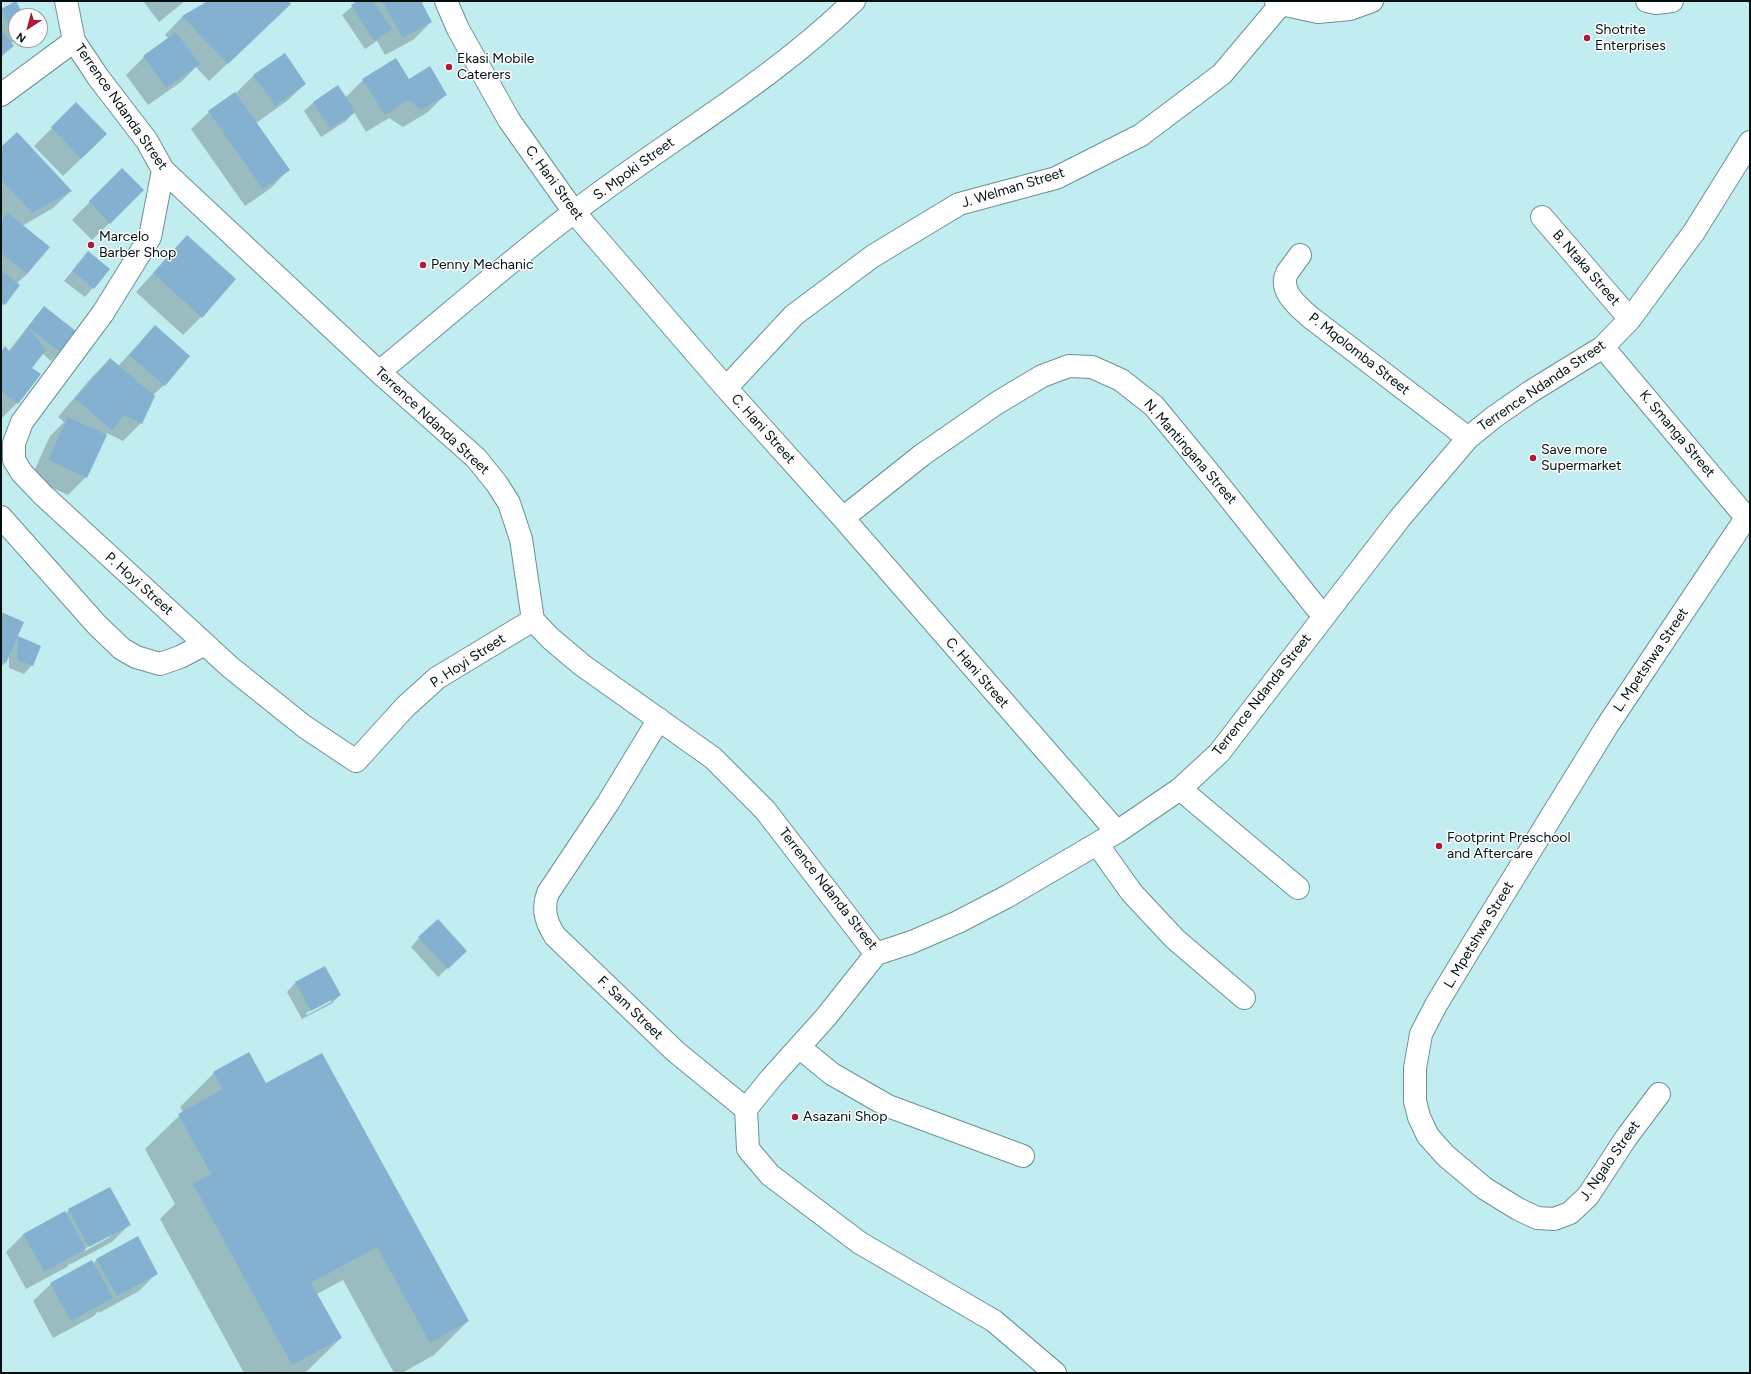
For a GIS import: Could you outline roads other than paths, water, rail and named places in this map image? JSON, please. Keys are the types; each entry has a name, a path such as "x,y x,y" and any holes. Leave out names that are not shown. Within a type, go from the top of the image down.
{"street":[{"name":"Terrence Ndanda Street","path":"66,1 74,41 98,77 147,141 164,170 379,372 476,458 498,484 509,503 521,538 533,620 550,638 582,666 713,758 765,810 876,954 912,942 958,922 1008,896 1117,832 1180,789 1219,753 1271,687 1323,616 1400,518 1468,438 1530,392 1604,346 1630,319 1694,232 1747,154"},
{"name":"C. Hani Street","path":"446,1 458,29 509,120 574,212 726,388 843,518 1117,832"},
{"name":"S. Mpoki Street","path":"379,372 574,212 754,84 830,24 854,1"},
{"path":"1278,3 1318,12 1350,9 1372,1"},
{"path":"1647,1 1656,3 1672,1"},
{"name":"J. Welman Street","path":"726,388 794,315 873,256 959,204 1056,178 1142,135 1222,74 1278,3"},
{"path":"1,95 74,41"},
{"name":"P. Hoyi Street","path":"164,170 150,237 103,313 22,422 14,443 14,460 22,473 43,495 230,667 304,727 356,761 405,707 437,678 533,620"},
{"name":"B. Ntaka Street","path":"1542,217 1630,319"},
{"name":"P. Mqolomba Street","path":"1300,255 1287,274 1285,285 1294,303 1310,318 1468,438"},
{"name":"K. Smanga Street","path":"1604,346 1748,520"},
{"name":"N. Mantingana Street","path":"843,518 922,455 997,403 1042,376 1069,366 1092,367 1121,380 1154,406 1323,616"},
{"path":"1,518 97,625 129,653 149,662 160,664 180,657 205,644"},
{"name":"L. Mpetshwa Street","path":"1554,1219 1537,1218 1518,1209 1484,1188 1446,1156 1428,1136 1419,1117 1415,1101 1415,1068 1421,1034 1467,953 1607,726 1748,520"},
{"name":"F. Sam Street","path":"659,719 608,803 548,893 545,902 545,915 549,927 564,946 676,1052 746,1109"},
{"path":"1180,789 1298,888"},
{"path":"1097,844 1132,893 1175,939 1244,998"},
{"path":"876,954 826,1017 772,1077 746,1109 748,1149 770,1175 860,1243 994,1321 1055,1373"},
{"path":"799,1047 832,1074 888,1106 1023,1156"},
{"name":"J. Ngalo Street","path":"1554,1219 1570,1213 1588,1196 1626,1138 1659,1094"}],"place":[{"name":"Shotrite Enterprises","path":"1587,38"},
{"name":"Ekasi Mobile Caterers","path":"449,67"},
{"name":"Marcelo Barber Shop","path":"91,245"},
{"name":"Penny Mechanic","path":"423,265"},
{"name":"Save more Supermarket","path":"1533,458"},
{"name":"Footprint Preschool and Aftercare","path":"1439,846"},
{"name":"Asazani Shop","path":"795,1117"}]}
